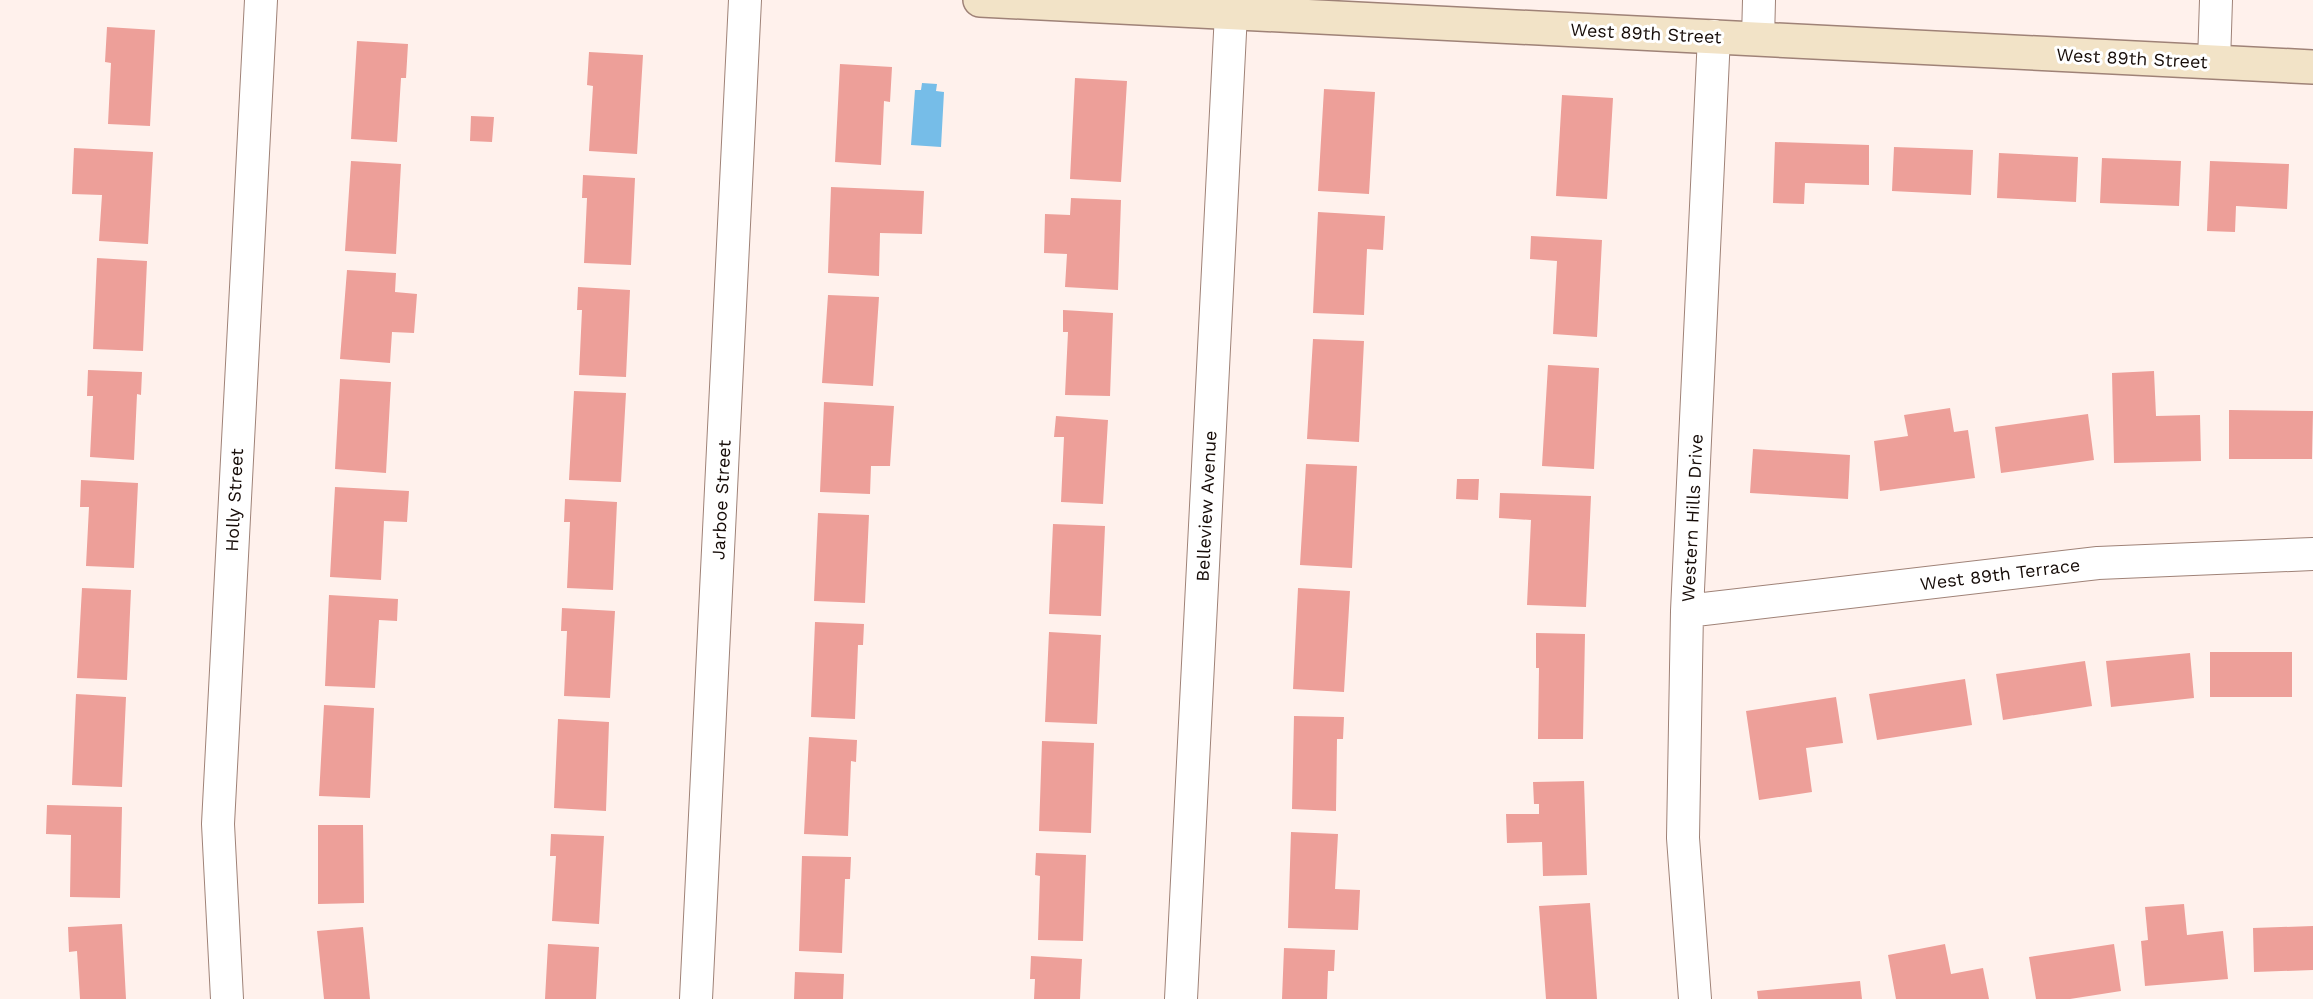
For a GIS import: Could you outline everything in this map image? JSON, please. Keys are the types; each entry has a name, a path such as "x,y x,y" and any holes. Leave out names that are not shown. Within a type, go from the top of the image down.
{"street":[{"name":"Holly Street","path":"226,999 218,824 261,0"},
{"name":"Jarboe Street","path":"696,999 745,0"},
{"name":"West 89th Street","path":"980,0 1231,13 1277,8 1758,39 2313,67"},
{"path":"1758,39 1759,0"},
{"path":"2214,62 2216,0"},
{"name":"Belleview Avenue","path":"1181,999 1231,13"},
{"name":"Western Hills Drive","path":"1695,999 1683,838 1687,611 1714,36"},
{"name":"West 89th Terrace","path":"1687,611 2098,563 2313,554"}],"water":[{"path":"922,83 937,84 936,91 944,92 941,147 911,145 915,90 921,90"}],"building":[{"path":"107,27 155,30 150,126 108,124 111,63 105,62"},
{"path":"357,41 408,44 406,78 401,78 397,142 351,139"},
{"path":"589,52 643,55 637,154 589,151 593,86 587,85"},
{"path":"840,64 892,67 890,102 884,101 881,165 835,162"},
{"path":"1075,78 1127,81 1121,182 1070,179"},
{"path":"1324,89 1375,92 1369,194 1318,191"},
{"path":"1562,95 1613,98 1607,199 1556,196"},
{"path":"471,116 494,117 492,142 470,141"},
{"path":"1775,142 1869,145 1869,185 1805,183 1804,204 1773,203"},
{"path":"1894,147 1973,150 1971,195 1892,191"},
{"path":"74,148 153,152 148,244 99,241 102,195 72,194"},
{"path":"1999,153 2078,157 2076,202 1997,198"},
{"path":"2102,158 2181,161 2179,206 2100,203"},
{"path":"351,161 401,164 396,254 345,251"},
{"path":"2210,161 2289,164 2287,209 2236,206 2235,232 2207,231"},
{"path":"583,175 635,178 631,265 584,263 587,198 582,198"},
{"path":"831,187 924,191 922,234 880,233 879,276 828,273"},
{"path":"1071,198 1121,200 1118,290 1065,287 1067,254 1044,253 1045,214 1070,215"},
{"path":"1318,212 1385,216 1383,250 1367,249 1364,315 1313,313"},
{"path":"1531,236 1602,240 1597,337 1553,334 1557,261 1530,259"},
{"path":"97,258 147,261 143,351 93,349"},
{"path":"347,270 396,273 395,292 417,294 414,333 392,332 390,363 340,359"},
{"path":"578,287 630,290 626,377 579,375 582,310 577,310"},
{"path":"828,295 879,297 873,386 822,383"},
{"path":"1063,310 1113,313 1110,396 1065,395 1068,332 1063,332"},
{"path":"1313,339 1364,341 1359,442 1307,439"},
{"path":"1548,365 1599,368 1594,469 1542,466"},
{"path":"88,370 142,372 141,395 137,394 134,460 90,457 93,396 87,396"},
{"path":"2154,371 2156,416 2200,415 2201,461 2114,463 2112,373"},
{"path":"340,379 391,382 386,473 335,469"},
{"path":"574,391 626,393 621,482 569,480"},
{"path":"824,402 894,406 890,466 871,466 870,494 820,492"},
{"path":"1950,408 1954,432 1968,430 1975,478 1880,491 1874,441 1908,436 1904,415"},
{"path":"2229,410 2313,411 2312,459 2229,459"},
{"path":"2088,414 2094,460 2001,473 1995,427"},
{"path":"1056,416 1108,420 1103,504 1061,502 1064,437 1054,437"},
{"path":"1753,449 1850,455 1848,499 1750,493"},
{"path":"1306,464 1357,466 1352,568 1300,565"},
{"path":"1457,479 1479,479 1478,500 1456,499"},
{"path":"81,480 138,483 134,568 86,566 89,507 80,507"},
{"path":"335,487 409,491 407,522 384,521 381,580 330,577"},
{"path":"1500,493 1591,496 1586,607 1527,605 1531,520 1499,518"},
{"path":"565,499 617,502 613,590 567,588 570,522 564,522"},
{"path":"818,513 869,515 865,603 814,601"},
{"path":"1053,524 1105,526 1101,616 1049,614"},
{"path":"82,588 131,590 127,680 77,678"},
{"path":"1298,588 1350,591 1344,692 1293,689"},
{"path":"329,595 398,599 397,621 379,620 375,688 325,686"},
{"path":"562,608 615,611 610,698 564,696 567,631 561,631"},
{"path":"815,622 864,624 863,645 858,645 855,719 811,717"},
{"path":"1049,632 1101,635 1097,724 1045,722"},
{"path":"1536,633 1585,634 1583,739 1538,739 1539,668 1536,668"},
{"path":"2210,652 2292,652 2292,697 2210,697"},
{"path":"2190,653 2194,698 2111,707 2106,661"},
{"path":"2085,661 2092,706 2003,720 1996,674"},
{"path":"1965,679 1972,725 1877,740 1869,694"},
{"path":"76,694 126,697 122,787 72,785"},
{"path":"1836,697 1843,743 1806,748 1812,792 1759,800 1746,711"},
{"path":"324,705 374,708 370,798 319,796"},
{"path":"1294,716 1344,717 1343,739 1337,739 1336,811 1292,809"},
{"path":"558,719 609,722 606,811 554,808"},
{"path":"809,737 857,740 856,762 851,761 848,836 804,834"},
{"path":"1042,741 1094,743 1091,833 1039,831"},
{"path":"1584,781 1587,875 1543,876 1542,842 1507,843 1506,814 1539,814 1539,804 1534,804 1533,782"},
{"path":"47,805 122,807 120,898 70,897 71,835 46,834"},
{"path":"318,825 363,825 364,903 318,904"},
{"path":"1291,832 1338,834 1335,889 1360,890 1358,930 1288,928"},
{"path":"551,834 604,836 599,924 552,921 556,856 550,856"},
{"path":"1036,853 1086,855 1083,941 1038,940 1040,876 1035,875"},
{"path":"802,856 851,857 850,879 845,879 842,953 799,951"},
{"path":"1590,903 1597,999 1546,999 1539,906"},
{"path":"2184,904 2187,935 2223,931 2228,979 2145,986 2141,941 2148,940 2145,907"},
{"path":"122,924 126,999 80,999 77,951 69,952 68,927"},
{"path":"2313,926 2313,970 2254,972 2253,928"},
{"path":"363,927 370,999 324,999 317,931"},
{"path":"548,944 599,947 596,999 545,999"},
{"path":"1945,944 1951,974 1983,968 1989,999 1896,999 1888,955"},
{"path":"2114,944 2121,991 2070,999 2036,999 2029,957"},
{"path":"1284,948 1335,950 1334,971 1328,971 1327,999 1282,999"},
{"path":"1031,956 1082,959 1080,999 1034,999 1035,979 1030,979"},
{"path":"795,972 844,974 843,999 794,999"},
{"path":"1860,981 1862,999 1758,999 1757,991"}]}
